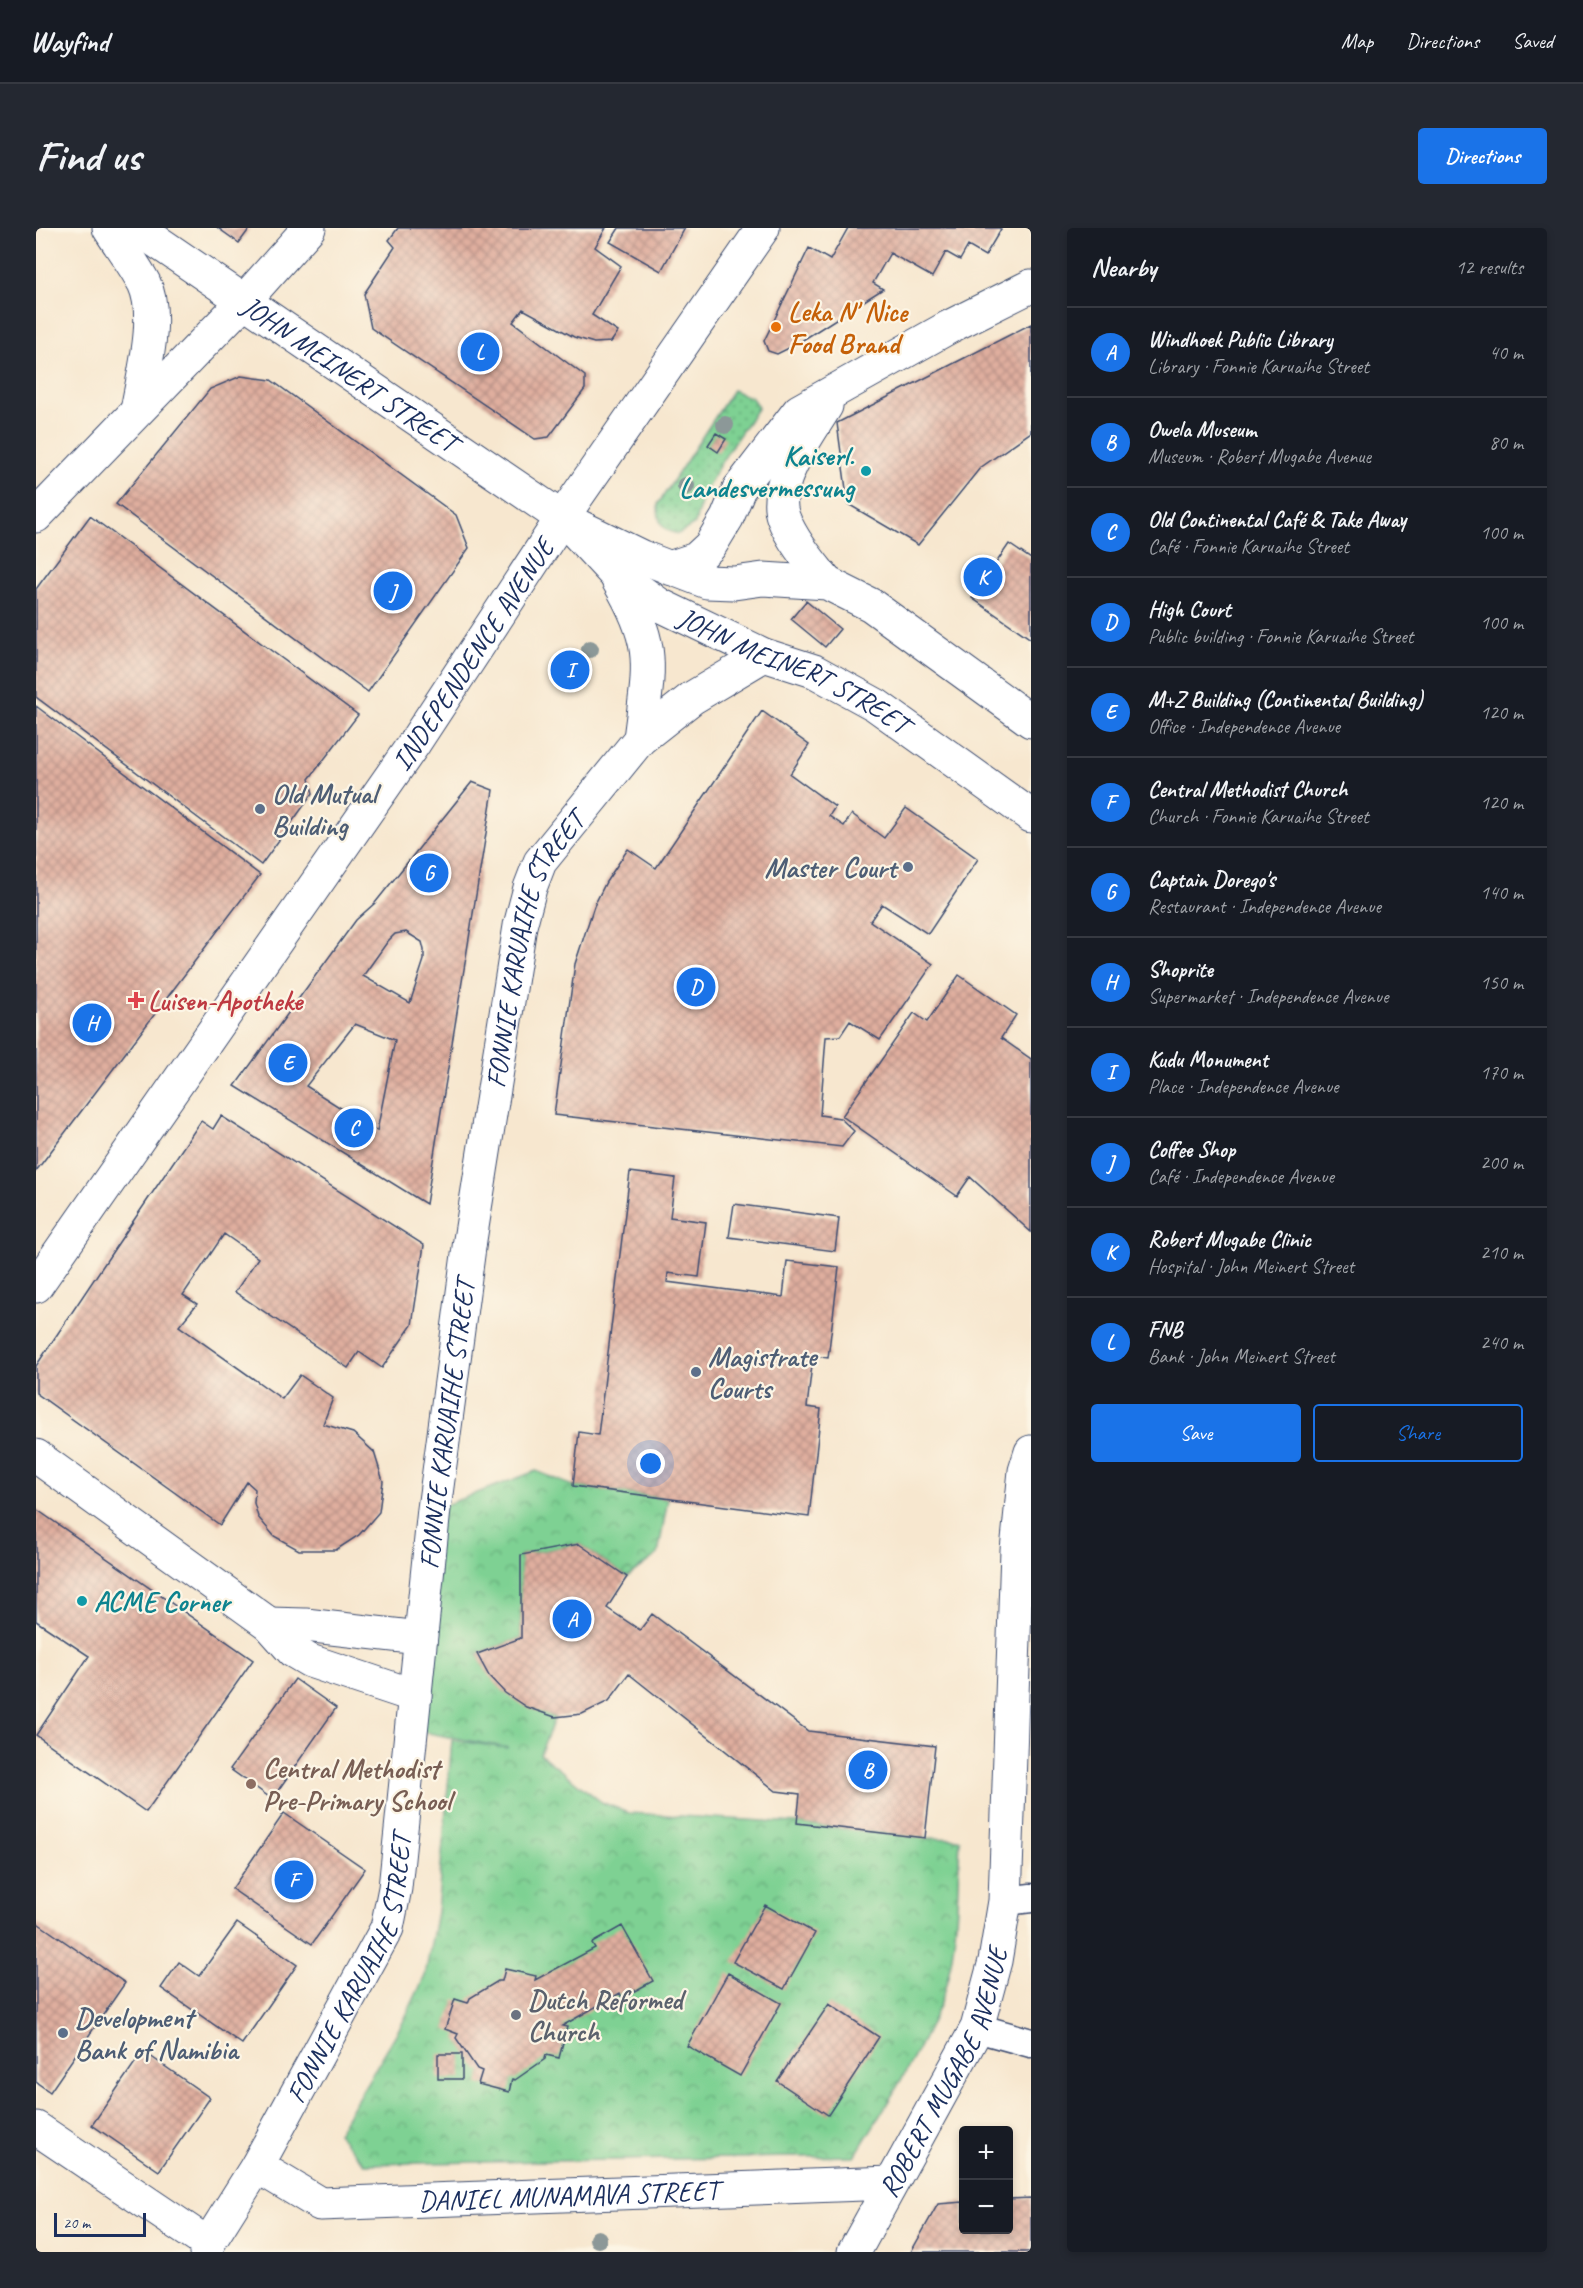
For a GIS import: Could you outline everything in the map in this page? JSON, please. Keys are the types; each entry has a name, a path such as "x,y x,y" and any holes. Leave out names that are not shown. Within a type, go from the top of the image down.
{"street":[{"path":"109,228 144,285 151,307 145,366 137,411"},
{"name":"JOHN MEINERT STREET","path":"137,228 562,518 669,568 707,582 734,583 763,579 827,583 871,605 1031,721"},
{"path":"36,516 244,301 309,228"},
{"name":"INDEPENDENCE AVENUE","path":"36,1286 415,742 562,518 763,228"},
{"path":"669,568 696,559 710,546 728,518 739,489 799,411 949,327 1031,286"},
{"path":"827,583 804,554 783,516 781,496 791,466 836,390"},
{"name":"JOHN MEINERT STREET","path":"562,518 613,572 660,605 764,654 814,671 876,705 1027,810"},
{"path":"613,572 636,610 645,634 649,660 640,739"},
{"name":"FONNIE KARUAIHE STREET","path":"207,2248 257,2166 387,1928 395,1888 434,1509 470,1240 524,906 540,862 640,739 692,698 764,654"},
{"name":"ROBERT MUGABE AVENUE","path":"854,2252 978,2028 994,1961 1018,1899 1017,1550 1025,1472 1031,1452"},
{"path":"36,1456 269,1624 293,1651 310,1661 415,1696"},
{"path":"269,1624 304,1625 420,1638"},
{"path":"978,2028 1031,2043"},
{"path":"36,2128 207,2248"},
{"name":"DANIEL MUNAMAVA STREET","path":"257,2166 320,2204 891,2183"}],"green space":[{"path":"733,390 752,398 758,407 713,477 705,492 695,524 678,534 667,530 661,524 658,504"},
{"path":"536,1471 573,1486 668,1499 658,1554 627,1577 579,1544 521,1555 521,1638 477,1654 500,1687 529,1707 555,1717 540,1754 601,1802 629,1813 797,1823 925,1838 960,1839 954,1943 951,1964 940,2003 912,2062 855,2156 365,2164 337,2133 402,2024 425,1976 437,1912 452,1740 508,1748 412,1730 434,1509"}],"building":[{"path":"218,228 250,228 239,243"},
{"path":"398,228 606,228 595,247 621,266 592,315 618,332 611,342 594,343 574,337 523,309 513,322 585,376 585,389 549,437 535,439 371,328 364,294 395,247 389,240"},
{"path":"619,228 685,228 661,271 610,242"},
{"path":"848,228 1001,229 985,256 968,246 960,260 946,252 932,277 890,253 873,283 883,289 795,345 777,354 768,351 764,341 809,248 830,260"},
{"path":"1031,324 1031,432 980,468 918,545 848,504 837,423"},
{"path":"241,376 271,380 456,515 469,548 368,692 116,504 210,389"},
{"path":"716,433 726,439 718,452 708,445"},
{"path":"90,516 358,715 309,779 313,793 261,865 36,697 36,589"},
{"path":"1009,544 1031,559 1031,639 972,598"},
{"path":"806,601 840,629 825,647 791,619"},
{"path":"36,706 260,875 36,1171"},
{"path":"762,711 809,745 790,774 835,807 829,816 844,826 852,814 884,838 906,808 978,859 928,934 882,904 870,921 933,964 880,1040 850,1021 840,1036 826,1037 820,1115 840,1118 854,1131 842,1147 554,1115 575,964 594,906 606,882 628,849 656,868"},
{"path":"472,782 493,790 426,1204 235,1086 356,920 375,903","holes":["406,932 422,942 424,950 424,960 410,1003 363,976 388,941 395,934","355,1024 395,1040 377,1131 306,1086"]},
{"path":"959,975 1016,1015 1001,1038 1031,1059 1031,1232 970,1177 957,1196 842,1116 914,1013 927,1022"},
{"path":"221,1116 424,1245 412,1325 382,1368 359,1352 348,1368 235,1292 258,1258 224,1234 183,1295 197,1304 179,1326 282,1399 300,1375 333,1398 323,1424 353,1433 374,1452 383,1481 379,1512 359,1535 336,1550 299,1550 274,1536 258,1517 254,1503 255,1489 247,1482 220,1525 36,1393 36,1366 201,1121 213,1129"},
{"path":"630,1172 675,1178 670,1217 706,1222 699,1277 668,1273 667,1282 783,1297 787,1261 839,1267 828,1358 813,1356 807,1407 821,1409 809,1517 573,1486 579,1432 598,1435"},
{"path":"734,1204 839,1218 835,1251 729,1237"},
{"path":"36,1509 253,1660 146,1812 36,1735 89,1656 36,1621"},
{"path":"579,1544 627,1577 607,1608 640,1630 652,1614 808,1731 935,1746 925,1838 797,1823 800,1794 776,1791 629,1674 609,1701 582,1714 555,1717 526,1707 505,1693 489,1676 477,1654 521,1638 521,1555"},
{"path":"295,1679 336,1708 272,1799 230,1769"},
{"path":"284,1813 365,1869 312,1944 232,1889"},
{"path":"765,1905 815,1933 784,1989 733,1962"},
{"name":"Development Bank of Namibia","path":"36,1922 125,1983 50,2092 36,2082"},
{"path":"237,1923 297,1965 242,2044 161,1988 179,1962 199,1976"},
{"name":"Dutch Reformed Church","path":"622,1926 653,1981 622,1998 620,1993 562,2026 567,2027 559,2058 546,2055 545,2059 515,2080 512,2079 509,2092 478,2084 482,2071 477,2069 456,2038 458,2034 445,2029 455,1999 468,2003 470,1998 498,1981 502,1981 505,1969 536,1976 535,1980 595,1948 592,1943"},
{"path":"728,1973 781,2003 740,2076 687,2046"},
{"path":"829,2004 879,2037 828,2115 777,2081"},
{"path":"143,2051 210,2098 159,2171 92,2125"},
{"path":"438,2054 462,2054 462,2079 438,2079"},
{"path":"1031,2198 1031,2252 911,2252 938,2204 959,2202 959,2234 1013,2234 1013,2199"}],"place":[{"name":"Leka N' Nice Food Brand","path":"776,327"},
{"name":"FNB","path":"480,352"},
{"name":"Kaiserl. Landesvermessung","path":"866,471"},
{"name":"Robert Mugabe Clinic","path":"983,577"},
{"name":"Coffee Shop","path":"393,591"},
{"name":"Kudu Monument","path":"570,670"},
{"name":"Old Mutual Building","path":"260,809"},
{"name":"Master Court","path":"908,867"},
{"name":"Captain Dorego's","path":"429,873"},
{"name":"High Court","path":"696,987"},
{"name":"Luisen-Apotheke","path":"136,1000"},
{"name":"Shoprite","path":"92,1023"},
{"name":"M+Z Building (Continental Building)","path":"288,1063"},
{"name":"Old Continental Café & Take Away","path":"354,1128"},
{"name":"Magistrate Courts","path":"696,1372"},
{"name":"ACME Corner","path":"82,1601"},
{"name":"Windhoek Public Library","path":"572,1619"},
{"name":"Owela Museum","path":"868,1770"},
{"name":"Central Methodist Pre-Primary School","path":"251,1784"},
{"name":"Central Methodist Church","path":"294,1880"},
{"name":"Dutch Reformed Church","path":"516,2015"},
{"name":"Development Bank of Namibia","path":"63,2033"}]}
